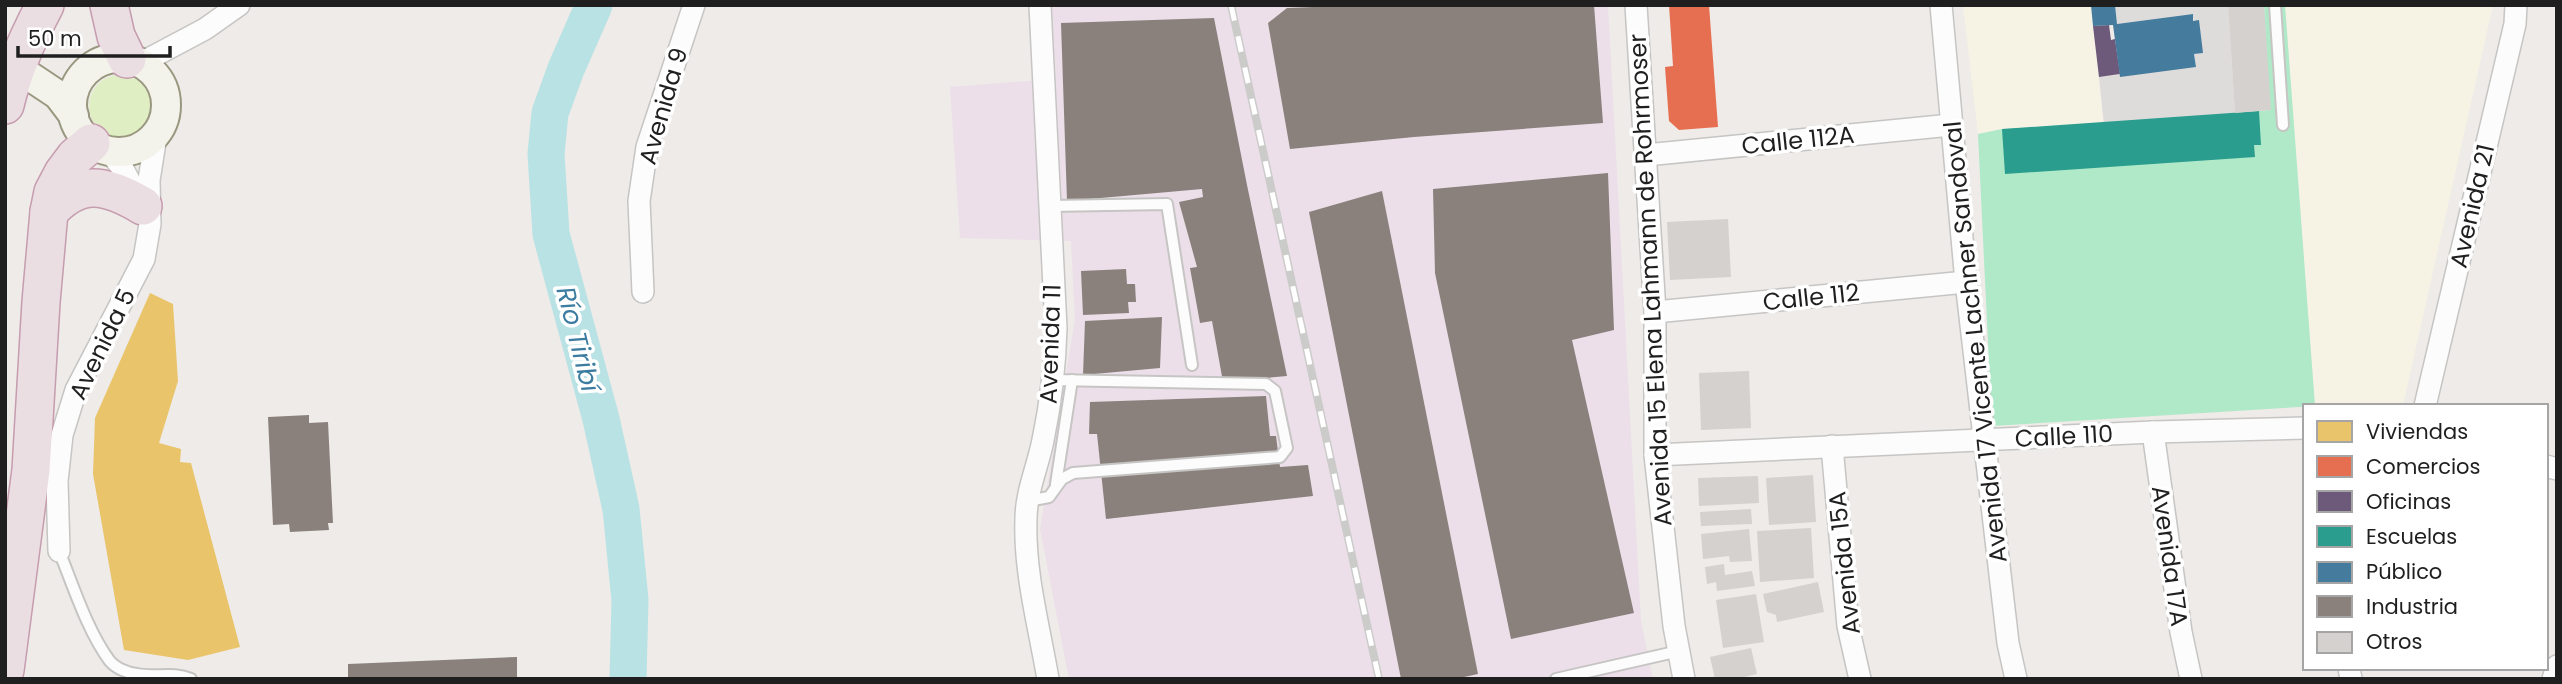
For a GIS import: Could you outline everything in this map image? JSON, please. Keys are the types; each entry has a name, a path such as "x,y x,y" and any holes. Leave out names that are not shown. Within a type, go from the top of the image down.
{"highway":[{"path":"5,105 9,87 30,33 45,5"},
{"path":"109,5 116,36 134,61"},
{"path":"5,670 31,470 49,212 53,192 62,173 92,137"},
{"path":"49,212 68,195 92,187 110,189 146,215"}],"street":[{"path":"146,215 123,169 92,137 58,94 34,78 63,76 88,70 106,60 134,61 205,29 239,5"},
{"name":"Avenida 9","path":"643,292 639,201 647,147 694,5"},
{"name":"Avenida 11","path":"1040,5 1055,328 1063,380 1042,443 1026,517 1027,557 1048,679"},
{"name":"Avenida 15 Elena Lahmann de Rohrmoser","path":"1636,5 1656,312 1655,455 1674,626 1685,679"},
{"name":"Avenida 17 Vicente Lachner Sandoval","path":"1941,5 1966,282 2008,643 2016,679"},
{"name":"Avenida 21","path":"2425,404 2515,24 2516,5"},
{"path":"88,70 75,91 92,137 120,153 140,148 156,136 166,114 164,90 159,80 134,61"},
{"name":"Calle 112A","path":"1646,155 1951,125"},
{"name":"Avenida 5","path":"59,551 57,481 62,435 76,390 144,259 149,180 156,136"},
{"name":"Calle 112","path":"1656,312 1966,282"},
{"name":"Calle 110","path":"1655,455 1984,439 2303,428"},
{"name":"Avenida 17A","path":"2153,432 2181,632 2191,679"},
{"name":"Avenida 15A","path":"1832,446 1848,626 1860,679"},
{"path":"2553,679 2557,666"}],"lane":[{"path":"2276,5 2283,125"},
{"path":"1050,206 1167,204 1192,365"},
{"path":"1028,501 1049,497 1056,485 1073,473 1280,457 1287,449 1275,391 1266,384 1063,380 1056,485"},
{"path":"59,551 90,626 109,662 139,675 172,674 191,679"},
{"path":"1556,679 1679,651"}],"shaded area":[{"path":"1051,5 1608,5 1641,621 1653,679 1069,679 1040,529 1075,319 1071,241 960,238 950,87 1056,79"},
{"path":"1963,5 2091,5 2104,125 2002,129 1978,134"},
{"path":"2115,5 2228,5 2235,113 2104,125 2099,77 2196,66 2194,54 2203,53 2192,14 2117,24"},
{"path":"2285,5 2493,5 2403,404 2315,404"}],"green space":[{"path":"2264,5 2285,5 2315,404 1992,426 1978,134 2002,129 2104,125 2270,110"},
{"path":"120,75 142,84 151,106 142,128 120,137 98,128 89,106 98,84"}],"building: Viviendas":[{"path":"150,293 173,304 178,381 159,443 181,449 180,462 191,463 240,647 188,660 124,650 93,474 95,418"}],"building: Comercios":[{"path":"1669,5 1709,5 1718,127 1679,130 1669,121 1665,67 1673,66"}],"building: Oficinas":[{"path":"2109,25 2111,40 2115,39 2120,74 2099,77 2093,26"}],"building: Escuelas":[{"path":"2259,111 2261,145 2254,145 2255,157 2005,174 2002,129"}],"building: Público":[{"path":"2091,5 2115,5 2117,24 2193,14 2193,21 2199,20 2203,53 2194,54 2196,67 2120,77 2113,25 2093,26"}],"building: Industria":[{"path":"1365,5 1594,5 1603,123 1290,149 1268,23 1287,8"},
{"path":"1214,18 1287,376 1223,382 1212,321 1200,323 1190,268 1197,267 1179,202 1203,197 1202,189 1067,201 1061,23"},
{"path":"1608,173 1614,330 1572,340 1634,613 1511,639 1435,273 1433,189"},
{"path":"1382,191 1478,674 1455,679 1401,679 1309,212"},
{"path":"1126,269 1127,284 1135,284 1136,302 1128,302 1129,313 1083,315 1081,271"},
{"path":"1162,317 1160,368 1083,375 1085,321"},
{"path":"1266,396 1270,436 1276,436 1280,467 1308,465 1313,496 1106,519 1097,434 1089,434 1090,402"},
{"path":"309,415 309,423 328,422 333,523 328,523 329,530 290,532 289,524 273,525 268,417"},
{"path":"517,657 517,679 348,679 348,664"}],"building: Otros":[{"path":"2228,5 2264,5 2271,110 2235,113"},
{"path":"1728,219 1731,277 1670,280 1667,222"},
{"path":"1749,371 1751,428 1701,430 1699,373"},
{"path":"1813,475 1816,522 1769,525 1766,478"},
{"path":"1758,476 1759,503 1699,506 1698,478"},
{"path":"1751,509 1752,524 1701,526 1700,512"},
{"path":"1811,528 1814,578 1760,582 1757,531"},
{"path":"1749,529 1752,561 1730,562 1729,556 1703,559 1701,534"},
{"path":"1724,564 1725,575 1752,571 1755,586 1717,591 1716,582 1707,584 1705,567"},
{"path":"1818,582 1824,612 1777,622 1776,615 1767,612 1763,594"},
{"path":"1756,594 1764,642 1723,648 1716,600"},
{"path":"1751,648 1757,674 1736,679 1715,679 1710,657"}],"waterway":[{"name":"Río Tiribí","path":"594,5 550,113 546,154 551,234 601,419 621,509 630,600 628,679"}],"railway":[{"path":"1231,5 1379,679"}]}
